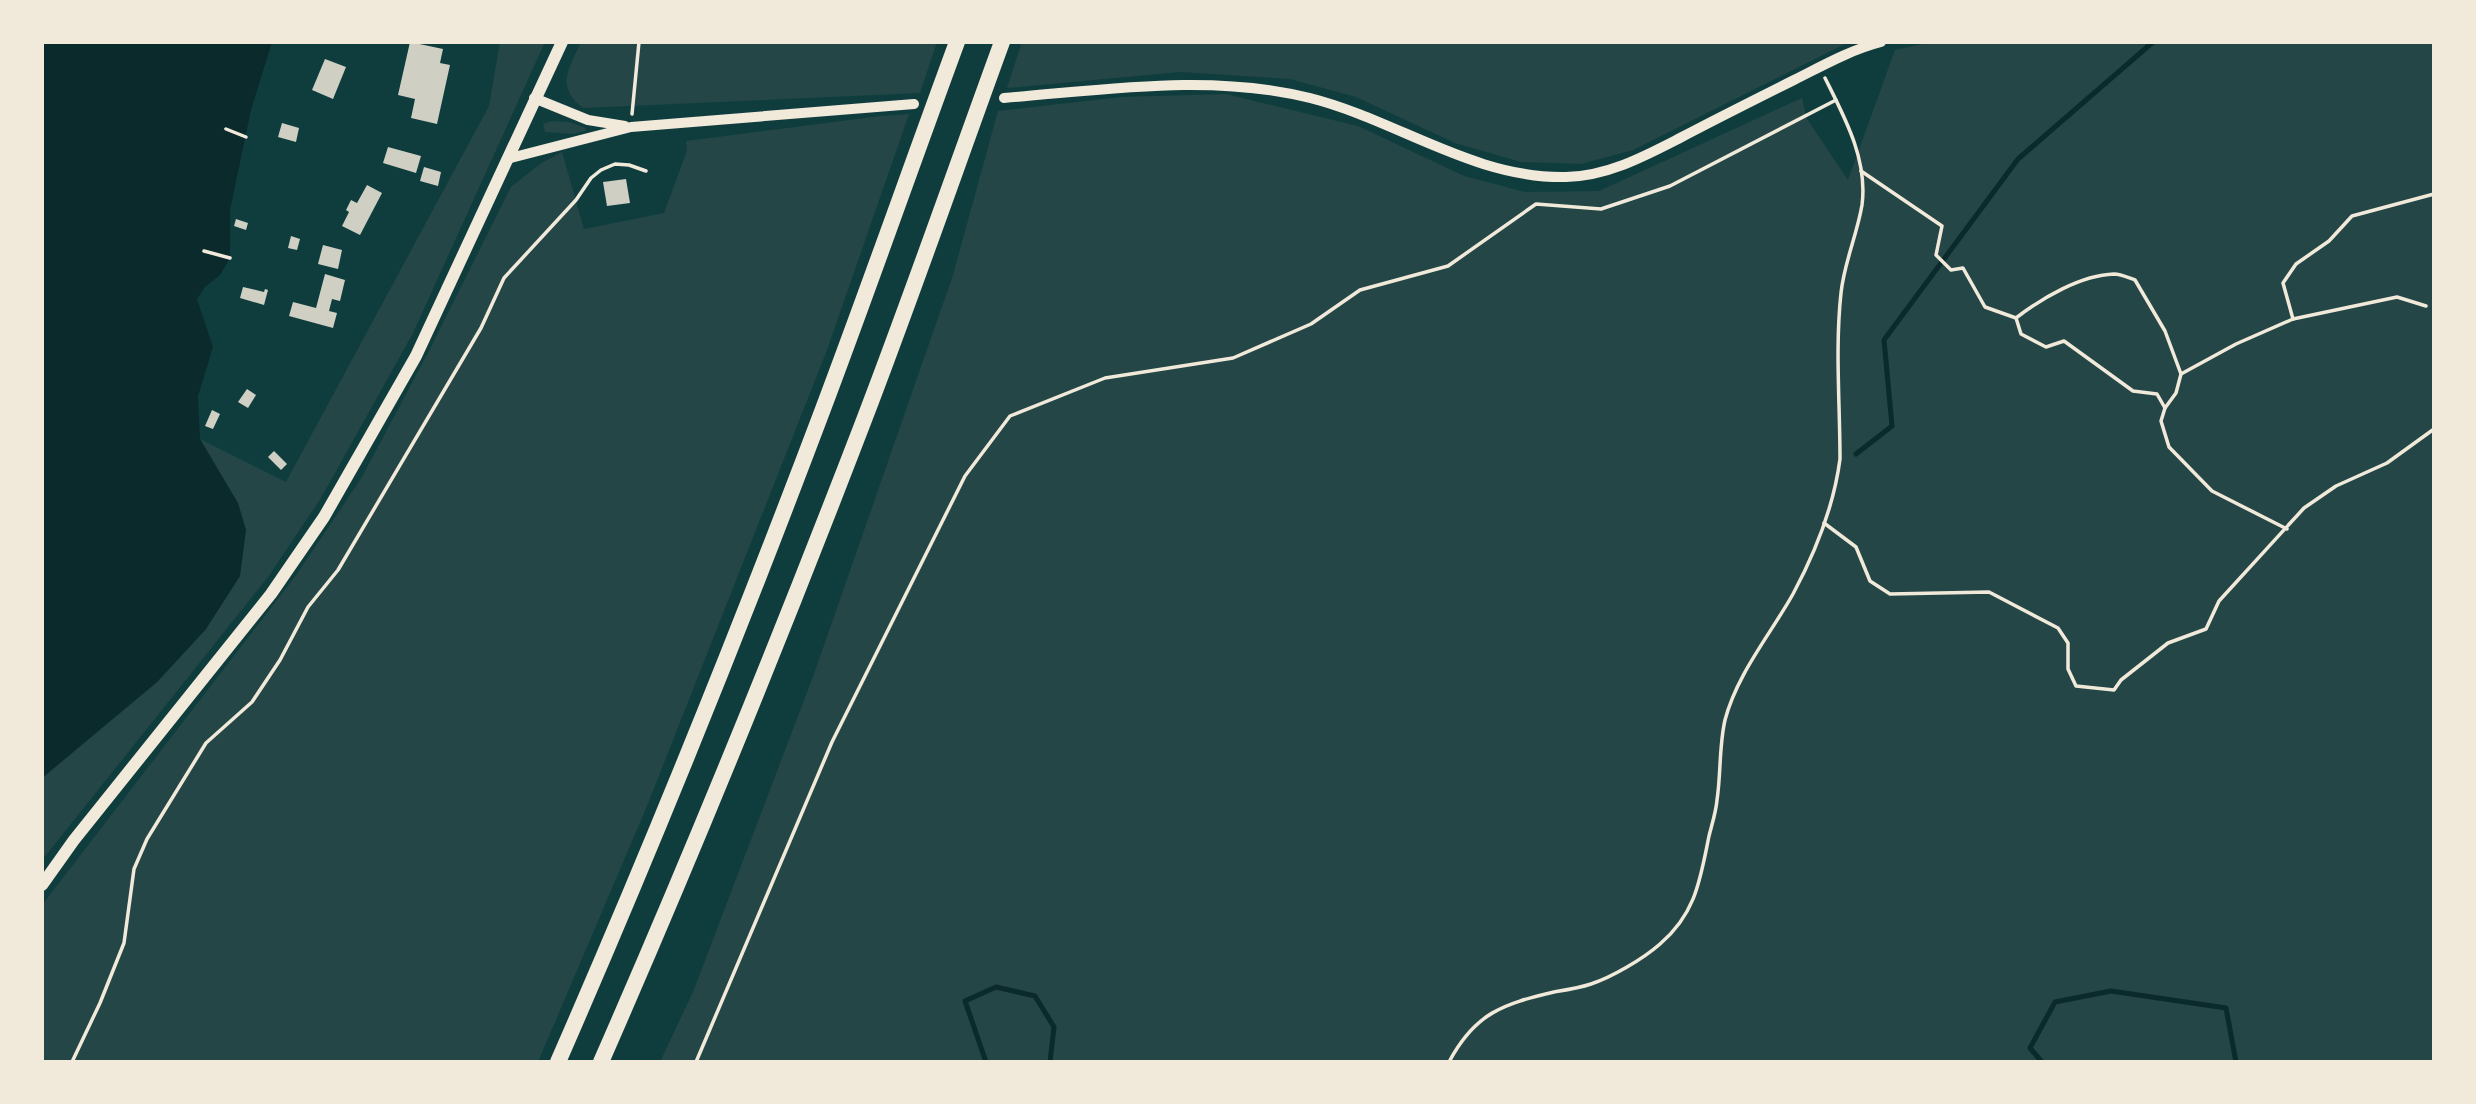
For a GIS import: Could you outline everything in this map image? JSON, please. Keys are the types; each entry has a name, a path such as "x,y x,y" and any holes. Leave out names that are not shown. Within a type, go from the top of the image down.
{"highway":[{"path":"558,1062 624,912 720,674 823,409 957,42"},
{"path":"601,1062 770,661 865,417 1002,42"}],"main road":[{"path":"42,885 82,830 271,594 324,517 416,356 562,42"}],"street":[{"path":"1004,98 1166,85 1264,88 1312,98 1507,171 1534,176 1567,177 1595,173 1635,160 1820,67 1864,46 1881,42"},
{"path":"534,98 588,120 631,127"},
{"path":"507,159 631,127 914,104"}],"path":[{"path":"631,127 639,42"},
{"path":"1448,1062 1472,1027 1497,1010 1525,999 1591,984 1634,962 1659,945 1693,903 1701,881 1717,802 1725,721 1749,668 1793,593 1824,523 1838,478 1841,294 1845,264 1861,206 1861,171 1847,122 1820,67"},
{"path":"696,1062 832,742 965,476 1010,416 1105,377 1233,358 1311,324 1360,290 1448,266 1536,204 1601,209 1670,186 1836,100"},
{"path":"226,128 246,137"},
{"path":"72,1062 124,943 134,869 147,839 206,743 252,702 280,660 308,607 338,570 481,328 504,278 601,170 622,164 646,171"},
{"path":"1861,171 1941,226 1937,255 1951,270 1963,268 1985,307 2016,318"},
{"path":"2293,319 2283,283 2295,264 2329,241 2352,216 2434,194"},
{"path":"204,251 230,258"},
{"path":"2016,318 2033,305 2077,281 2116,274 2135,280 2165,331 2181,374 2176,393 2165,408 2161,421 2169,447 2212,491 2287,529"},
{"path":"2181,374 2236,344 2293,319 2397,297 2426,306"},
{"path":"2016,318 2021,334 2046,347 2064,341 2133,391 2157,394 2165,408"},
{"path":"1824,523 1856,547 1870,581 1890,594 1989,592 2058,628 2068,643 2068,669 2076,686 2114,690 2121,680 2168,643 2206,629 2219,601 2304,508 2336,486 2387,463 2434,429"}],"shaded area":[{"path":"42,42 272,42 251,110 230,210 230,258 220,275 205,287 197,299 213,347 198,396 200,439 238,503 246,530 240,576 206,629 157,682 42,778"},
{"path":"500,42 545,42 413,333 321,498 268,577 42,860 42,778 157,682 206,629 212,462 200,439 286,482 489,106"},
{"path":"581,42 937,42 920,93 583,108 574,100 567,85 569,69"},
{"path":"1022,42 1849,42 1633,150 1581,164 1521,162 1455,143 1356,97 1290,79 1180,72 1007,88"},
{"path":"1932,42 2434,42 2434,1062 660,1062 693,992 814,674 953,275 998,111 1121,97 1226,94 1358,126 1464,176 1525,192 1599,191 1802,98 1807,119 1848,180 1895,50"},
{"path":"909,114 827,350 647,806 538,1062 42,1062 42,905 297,574 362,477 511,187 540,164 562,152 584,229 664,213 687,151 686,141"},
{"path":"552,121 569,122 586,128 585,131 572,134 545,132 543,124"}],"building":[{"path":"410,42 443,49 440,63 450,65 437,124 411,118 415,99 398,95"},
{"path":"325,59 346,67 333,99 312,90"},
{"path":"282,123 299,128 296,142 278,137"},
{"path":"388,147 421,156 416,173 383,163"},
{"path":"424,167 441,172 438,186 420,181"},
{"path":"626,179 630,203 607,206 603,182"},
{"path":"367,185 382,193 360,235 342,226 351,200 357,203"},
{"path":"236,219 248,223 246,230 234,226"},
{"path":"291,236 300,239 297,250 288,248"},
{"path":"323,245 342,250 338,269 318,264"},
{"path":"325,274 345,280 340,301 332,299 329,311 337,313 333,328 289,316 293,302 316,308"},
{"path":"243,287 264,292 265,289 268,290 264,305 240,298"},
{"path":"247,389 256,395 248,408 238,402"},
{"path":"212,410 220,414 213,429 205,426"},
{"path":"274,451 287,464 281,470 268,457"}],"waterway":[{"path":"1856,454 1892,426 1884,340 2018,159 2153,42"},
{"path":"986,1062 965,1001 996,987 1035,996 1054,1027 1050,1062"},
{"path":"2042,1062 2030,1048 2055,1002 2111,991 2226,1008 2236,1062"}]}
